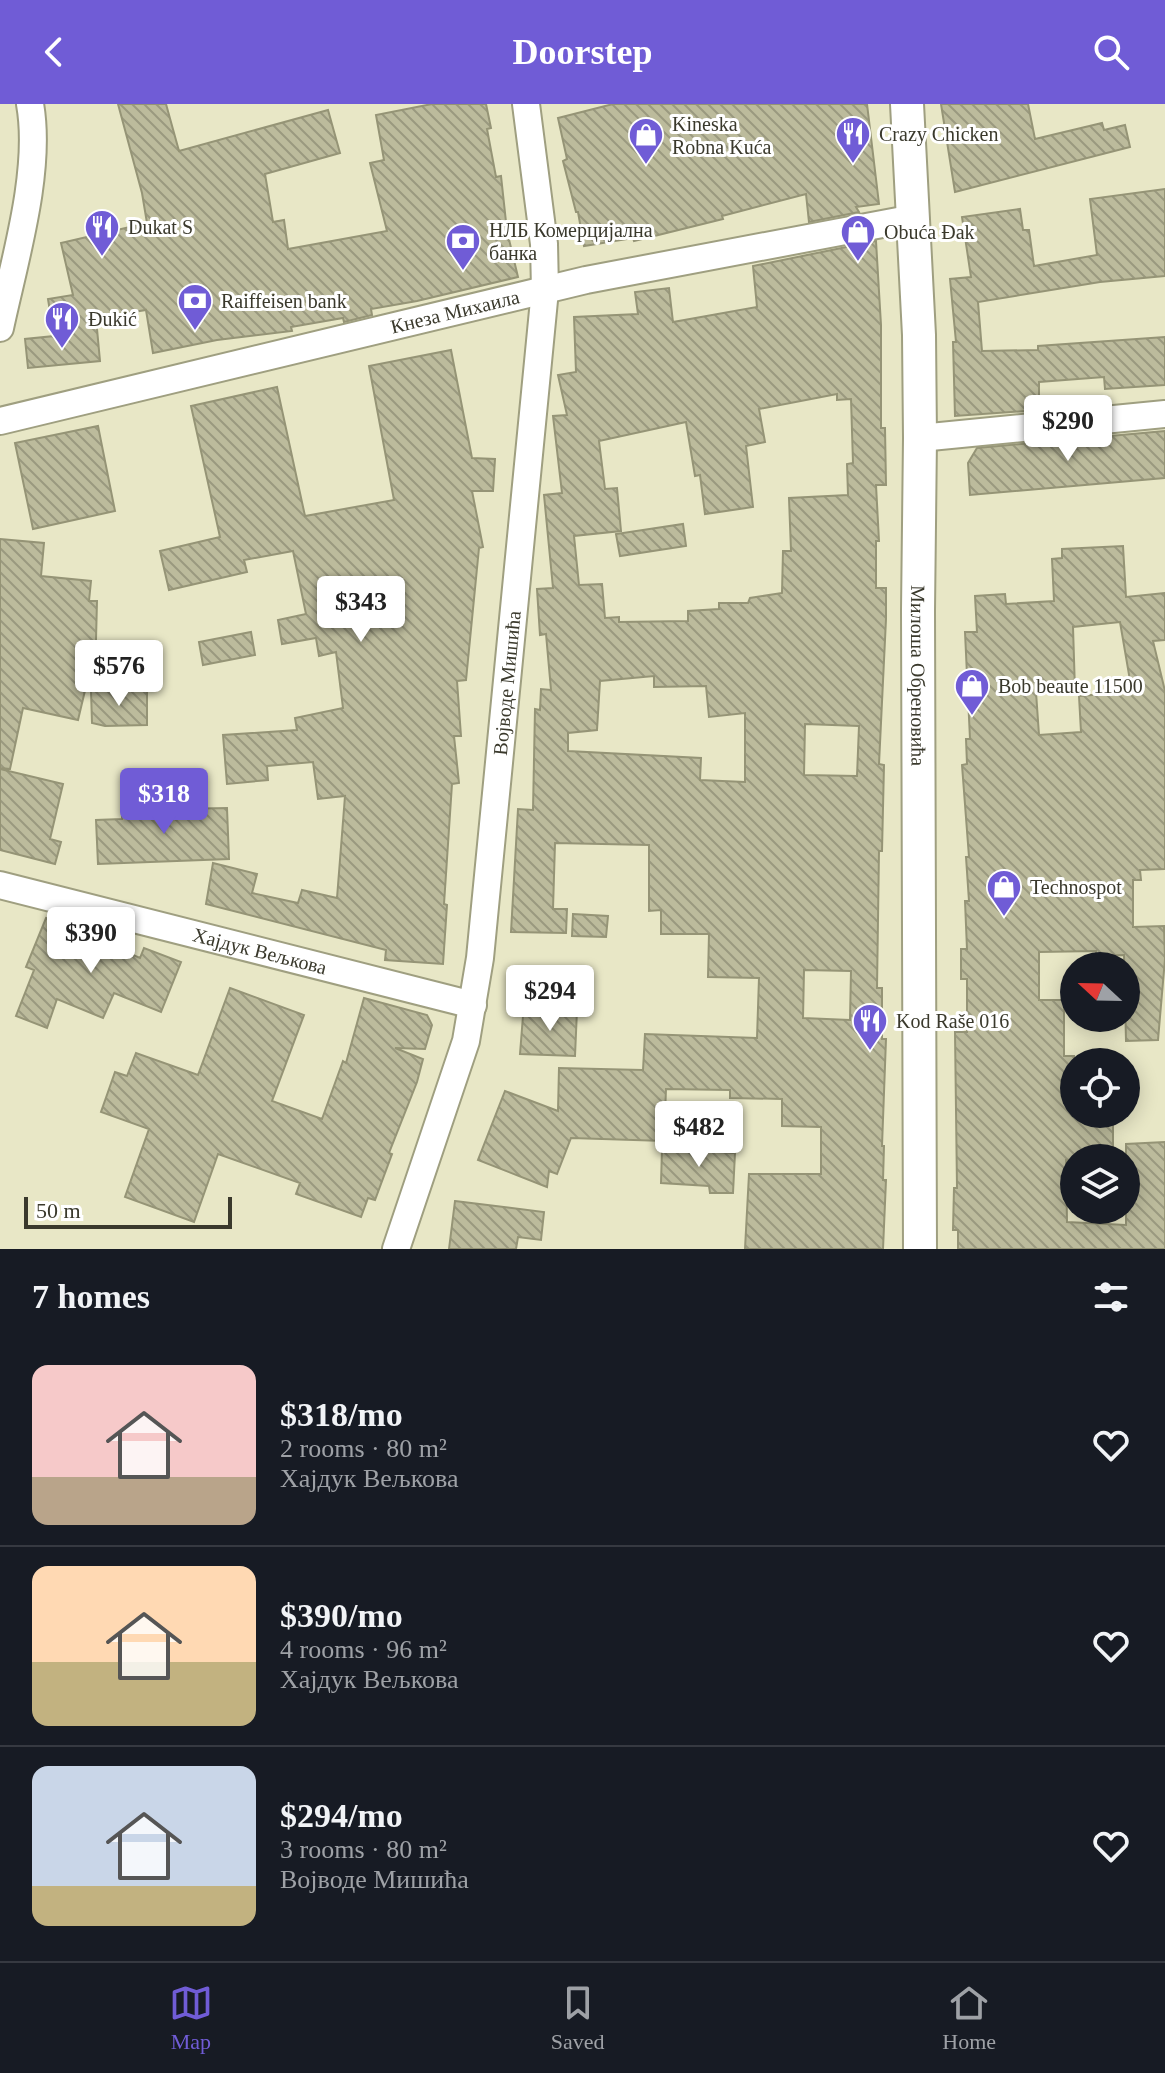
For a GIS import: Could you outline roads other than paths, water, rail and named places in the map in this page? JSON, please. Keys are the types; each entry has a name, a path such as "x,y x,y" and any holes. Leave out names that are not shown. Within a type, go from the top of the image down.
{"street":[{"path":"0,328 29,189 33,133 30,104"},
{"name":"Војводе Мишића","path":"396,1249 461,1056 473,1005 509,681 545,290 544,244 526,104"},
{"name":"Милоша Обреновића","path":"907,104 914,218 920,438 920,1249"},
{"name":"Кнеза Михаила","path":"0,421 545,290 914,218"},
{"path":"920,438 1165,414"},
{"name":"Хајдук Вељкова","path":"0,885 473,1005"}],"place":[{"name":"Crazy Chicken","path":"853,165"},
{"name":"Kineska Robna Kuća","path":"646,166"},
{"name":"Dukat S","path":"102,258"},
{"name":"Obuća Đak","path":"858,263"},
{"name":"НЛБ Комерцијална банка","path":"463,272"},
{"name":"Raiffeisen bank","path":"195,332"},
{"name":"Đukić","path":"62,350"},
{"name":"Bob beaute 11500","path":"972,717"},
{"name":"Technospot","path":"1004,918"},
{"name":"Kod Raše 016","path":"870,1052"}]}
